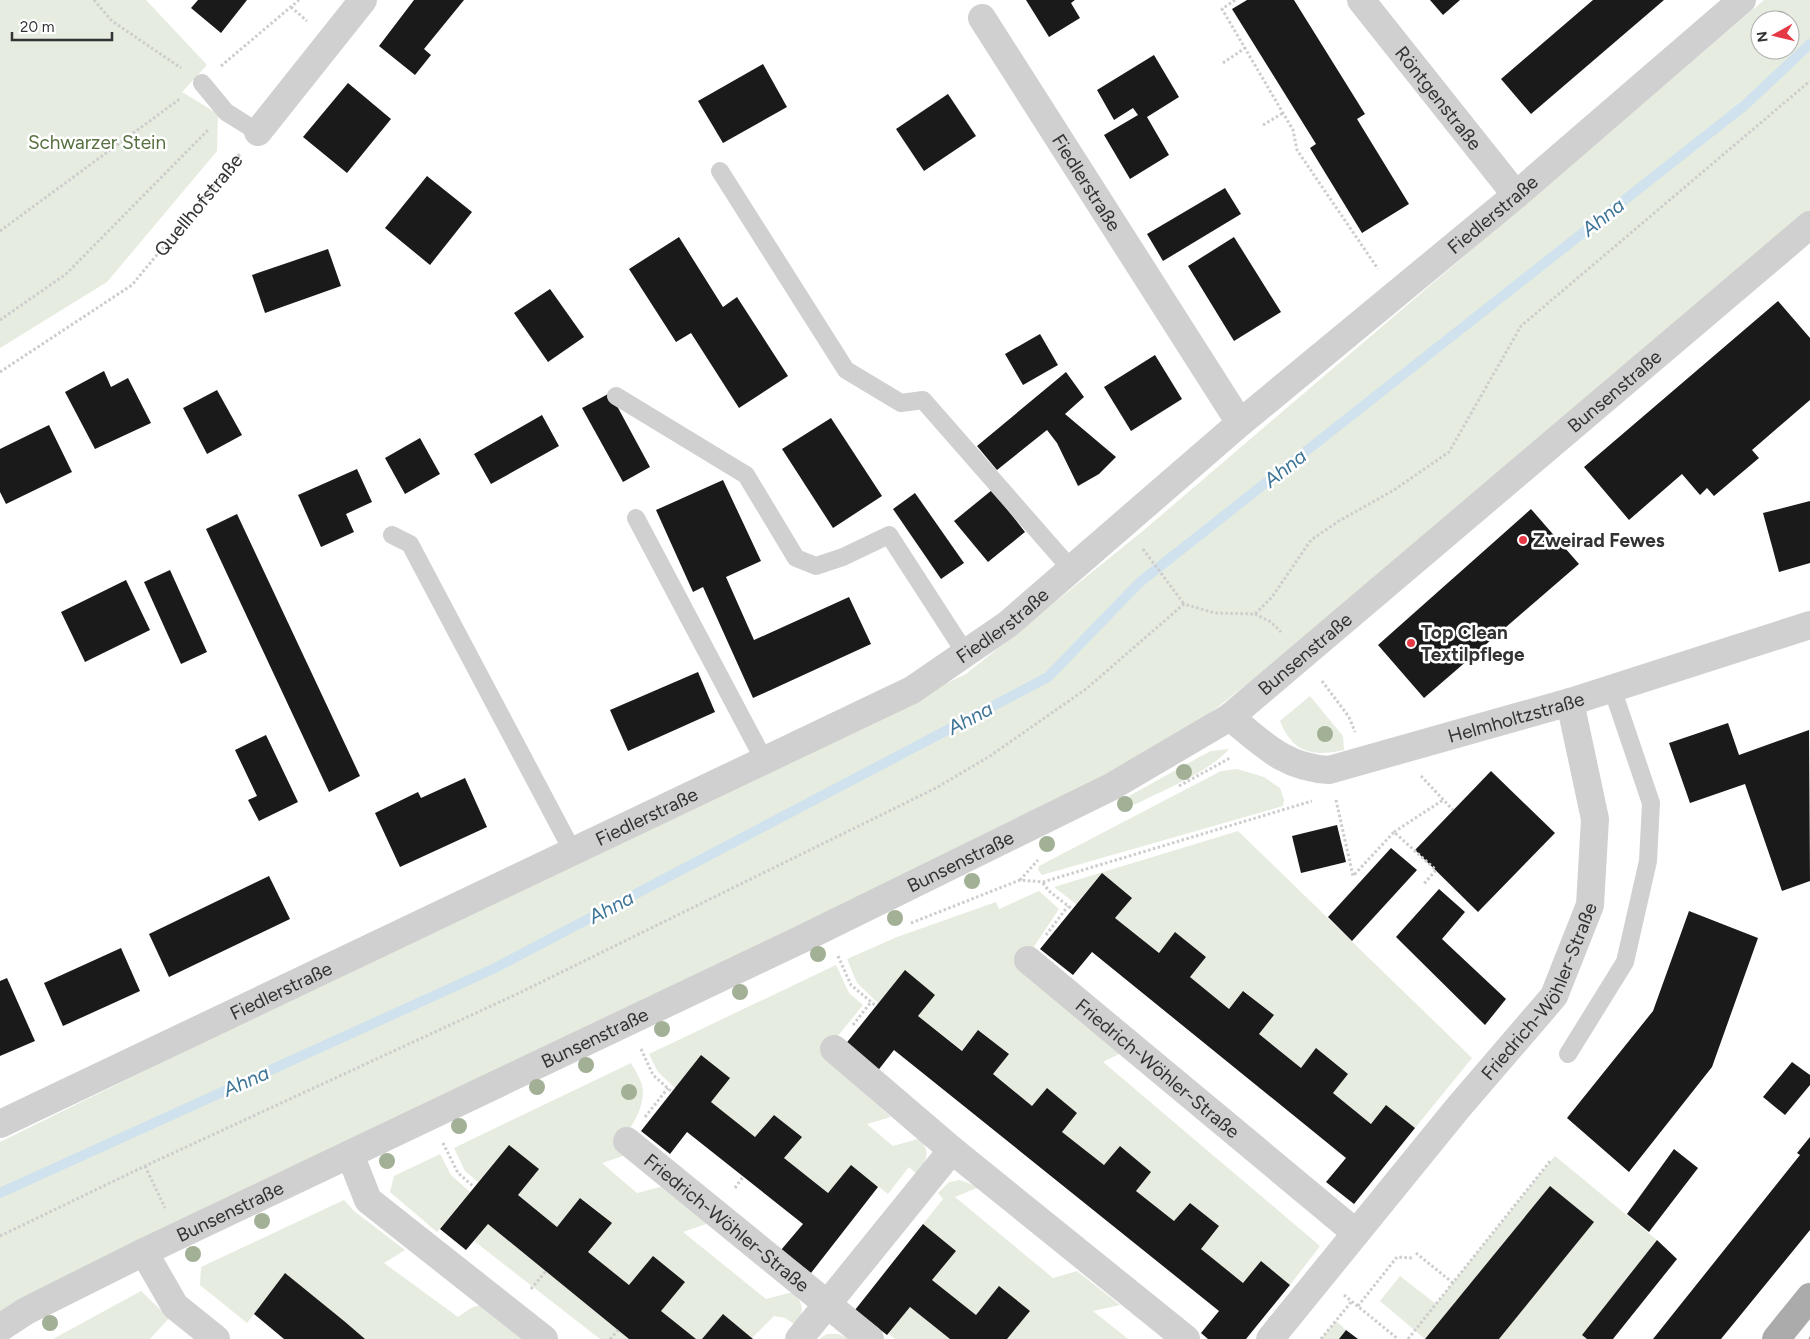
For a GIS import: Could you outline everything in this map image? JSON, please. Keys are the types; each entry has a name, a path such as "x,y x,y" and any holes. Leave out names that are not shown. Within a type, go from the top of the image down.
{"main road":[{"path":"1776,1339 1810,1297"}],"street":[{"path":"258,132 363,0"},
{"name":"Röntgenstraße","path":"1361,0 1516,195"},
{"name":"Fiedlerstraße","path":"0,1124 912,690 1008,624 1240,423 1516,195 1742,0"},
{"name":"Fiedlerstraße","path":"982,18 1240,423"},
{"name":"Bunsenstraße","path":"0,1328 26,1311 144,1252 826,927 1111,787 1230,718 1810,225"},
{"name":"Helmholtzstraße","path":"1230,718 1270,750 1292,763 1309,769 1329,770 1570,702 1810,625"},
{"name":"Friedrich-Wöhler-Straße","path":"1270,1339 1457,1108 1554,996 1590,905 1595,819 1570,702"},
{"name":"Friedrich-Wöhler-Straße","path":"1028,960 1356,1233"},
{"path":"834,1049 952,1150 1186,1339"},
{"name":"Friedrich-Wöhler-Straße","path":"627,1141 717,1212 826,1305 870,1339"},
{"name":"Friedrich-Wöhler-Straße","path":"799,1339 952,1150"},
{"path":"350,1154 368,1200 544,1339"},
{"path":"144,1252 175,1306 216,1339"}],"lane":[{"path":"202,83 226,112 258,132"},
{"path":"720,172 846,370 901,403 923,400 1071,569"},
{"path":"616,396 746,475 796,558 816,566 843,557 888,535 966,654"},
{"path":"636,518 764,760"},
{"path":"392,535 410,544 573,852"},
{"path":"1568,1054 1625,962 1648,861 1651,803 1612,688"}],"path":[{"path":"94,0 112,21 202,83"},
{"path":"0,230 202,83 298,0"},
{"path":"1235,0 1222,9 1293,130 1297,150 1396,294"},
{"path":"291,6 300,14"},
{"path":"1222,63 1245,48"},
{"path":"1140,544 1184,604 1215,613 1255,614 1272,598 1311,540 1339,521 1394,490 1449,452 1521,326 1810,81"},
{"path":"0,320 66,274 226,112"},
{"path":"1264,126 1283,113"},
{"name":"Quellhofstraße","path":"0,372 132,284 258,132"},
{"path":"0,1236 145,1166 517,994 936,788 990,756 1086,689 1184,604"},
{"path":"1302,655 1349,717 1364,761"},
{"path":"1413,746 1422,779 1453,810"},
{"path":"1334,793 1353,876 1394,832 1443,800"},
{"path":"903,926 1020,880 1043,882 1285,811 1316,800"},
{"path":"1394,832 1436,870 1423,885"},
{"path":"1043,882 1049,891 1072,909"},
{"path":"1028,960 1068,906"},
{"path":"826,927 851,986 876,1006"},
{"path":"829,961 846,953"},
{"path":"628,1022 653,1075 672,1092"},
{"path":"633,1055 650,1047"},
{"path":"429,1116 458,1173 474,1186"},
{"path":"435,1150 453,1142"},
{"path":"1408,1339 1551,1160"},
{"path":"1416,1252 1453,1283"},
{"path":"1358,1306 1397,1257 1412,1258"},
{"path":"1321,1276 1398,1339"},
{"path":"1321,1339 1352,1301"},
{"path":"610,1339 618,1330"}],"green space":[{"name":"Schwarzer Stein","path":"0,0 146,0 207,65 182,92 218,114 217,151 107,282 0,348"},
{"path":"1764,0 1810,0 1810,213 1303,640 1181,736 1080,792 0,1319 0,1142 459,916 966,674 1144,530 1750,12 1750,60 1800,60 1800,10 1752,10"},
{"path":"1310,696 1343,736 1344,750 1322,753 1305,750 1291,740 1285,732 1280,721"},
{"path":"1229,749 1209,766 1134,805 1129,796 1211,751"},
{"path":"1237,769 1264,777 1280,788 1284,800 1283,806 1042,875 1038,870 1039,866 1221,771"},
{"path":"1238,831 1472,1058 1415,1128 1387,1106 1371,1124 1333,1093 1348,1074 1317,1049 1301,1068 1259,1034 1274,1015 1244,991 1229,1009 1190,977 1206,957 1175,933 1159,953 1115,918 1131,898 1102,873 1076,904 1054,887"},
{"path":"1039,891 1059,909 1021,966 1123,1052 1103,1062 1320,1246 1290,1285 1261,1261 1243,1283 1201,1249 1219,1226 1190,1203 1174,1221 1136,1191 1151,1172 1120,1146 1104,1165 1062,1132 1077,1113 1047,1089 1032,1106 993,1074 1009,1054 979,1030 962,1050 918,1016 935,995 905,971 878,1003 857,983 847,959 897,937 996,902 999,909"},
{"path":"836,965 849,993 863,1005 828,1048 830,1063 891,1117 867,1124 893,1146 918,1139 925,1147 925,1160 918,1175 909,1167 888,1194 851,1166 828,1193 784,1158 801,1137 774,1115 755,1137 711,1102 675,1088 658,1072 649,1054"},
{"path":"631,1063 642,1085 642,1102 636,1118 617,1147 626,1155 602,1163 637,1193 664,1186 709,1223 683,1232 766,1299 793,1292 800,1301 802,1308 797,1326 785,1318 774,1316 752,1338 723,1314 702,1339 696,1339 588,1252 612,1223 581,1198 557,1227 518,1195 509,1145 478,1182 465,1171 454,1148"},
{"path":"440,1154 451,1175 470,1192 437,1232 390,1192 394,1176"},
{"path":"1555,1156 1657,1240 1582,1335 1587,1339 1499,1339 1594,1222 1550,1186 1425,1339 1380,1301 1400,1276 1436,1304"},
{"path":"960,1180 979,1187 955,1197 1053,1278 1077,1271 1120,1305 1093,1311 1128,1339 1007,1339 1030,1311 999,1287 976,1315 932,1280 956,1251 923,1224 943,1199 938,1193 949,1182"},
{"path":"344,1200 354,1211 405,1250 384,1263 458,1317 471,1308 486,1303 526,1339 365,1339 285,1273 247,1323 200,1285 201,1267"},
{"path":"488,1224 629,1339 600,1339 474,1241"},
{"path":"141,1291 169,1318 150,1339 53,1339"},
{"path":"910,1307 950,1339 895,1339 888,1333"},
{"path":"1336,1321 1346,1330 1339,1339 1321,1339"},
{"path":"827,1334 838,1334 851,1339 819,1339"}],"building":[{"path":"198,0 247,0 221,33 191,8"},
{"path":"414,0 464,0 424,49 431,55 415,75 379,46"},
{"path":"1026,0 1075,0 1071,3 1080,18 1049,37"},
{"path":"1247,0 1294,0 1365,114 1357,119 1409,204 1362,233 1310,148 1316,144 1232,9"},
{"path":"1430,0 1460,0 1443,15"},
{"path":"1593,0 1664,0 1531,114 1501,79"},
{"path":"1154,55 1179,97 1147,117 1169,155 1130,179 1104,135 1138,115 1133,108 1114,120 1097,90"},
{"path":"763,64 787,107 723,143 698,101"},
{"path":"348,83 391,119 347,173 303,137"},
{"path":"948,94 976,136 924,171 896,129"},
{"path":"427,176 472,212 430,265 385,228"},
{"path":"1225,188 1241,214 1163,261 1147,234"},
{"path":"679,237 723,307 737,297 788,376 739,408 691,333 676,342 629,269"},
{"path":"1234,237 1281,312 1234,341 1188,266"},
{"path":"328,249 341,286 265,313 252,275"},
{"path":"550,289 584,337 548,362 514,313"},
{"path":"1778,301 1810,338 1810,400 1752,450 1759,458 1714,496 1707,488 1700,495 1682,474 1629,520 1584,467"},
{"path":"1040,334 1058,365 1023,385 1005,354"},
{"path":"1155,355 1182,399 1131,431 1104,387"},
{"path":"104,371 111,387 128,378 151,423 95,449 65,392"},
{"path":"1066,372 1084,397 1065,414 1116,457 1099,474 1078,486 1057,443 1047,430 997,470 977,446"},
{"path":"217,390 242,435 207,454 183,408"},
{"path":"610,393 650,467 623,482 582,408"},
{"path":"542,415 559,446 491,484 474,454"},
{"path":"831,418 882,496 833,528 782,449"},
{"path":"49,425 72,472 6,504 0,492 0,449"},
{"path":"420,438 440,474 405,494 385,458"},
{"path":"357,469 372,502 346,514 354,532 321,547 298,495"},
{"path":"723,480 761,561 726,577 754,640 849,597 871,644 753,698 703,587 693,592 656,510"},
{"path":"992,490 1025,532 988,562 954,521"},
{"path":"915,493 964,563 941,579 893,509"},
{"path":"1810,501 1810,563 1779,572 1763,513"},
{"path":"1531,509 1579,564 1424,698 1378,645"},
{"path":"237,514 360,776 329,792 206,529"},
{"path":"170,570 207,652 181,664 144,582"},
{"path":"126,580 150,630 85,662 61,612"},
{"path":"698,672 715,712 628,751 610,710"},
{"path":"1728,723 1739,755 1809,730 1810,881 1782,891 1745,784 1690,803 1669,743"},
{"path":"266,735 298,802 259,821 248,800 257,796 235,750"},
{"path":"1491,771 1555,833 1478,912 1415,850"},
{"path":"465,778 487,827 400,867 375,813 418,792 421,798"},
{"path":"1337,825 1346,862 1301,873 1292,836"},
{"path":"1391,848 1417,870 1352,941 1328,917"},
{"path":"1102,873 1132,898 1115,918 1159,953 1175,932 1206,957 1190,977 1229,1009 1243,991 1274,1015 1259,1034 1301,1068 1316,1048 1348,1074 1333,1093 1371,1124 1386,1105 1415,1128 1354,1204 1326,1182 1346,1158 1092,952 1073,975 1040,949"},
{"path":"269,876 290,919 169,977 149,934"},
{"path":"1439,889 1465,912 1442,939 1506,999 1485,1025 1396,937"},
{"path":"1689,911 1758,938 1712,1067 1629,1172 1567,1118 1653,1011"},
{"path":"121,948 140,991 63,1026 44,983"},
{"path":"905,970 935,995 918,1016 962,1051 978,1030 1009,1054 993,1074 1032,1106 1047,1088 1077,1113 1062,1132 1104,1165 1120,1146 1151,1172 1136,1191 1174,1221 1190,1203 1219,1226 1201,1249 1243,1283 1261,1261 1290,1285 1246,1339 1208,1339 1201,1333 1219,1311 894,1050 876,1073 844,1046"},
{"path":"7,978 35,1041 0,1056 0,981"},
{"path":"701,1055 730,1078 711,1102 755,1137 774,1115 802,1137 784,1158 828,1193 851,1165 878,1187 811,1273 781,1250 803,1224 687,1132 670,1154 641,1131"},
{"path":"1792,1062 1810,1075 1810,1085 1785,1115 1763,1097"},
{"path":"1810,1137 1810,1230 1721,1339 1653,1339 1800,1155 1797,1153"},
{"path":"509,1145 539,1169 518,1195 557,1227 580,1198 612,1223 588,1252 629,1285 653,1256 685,1282 661,1311 696,1339 629,1339 488,1224 466,1250 440,1229"},
{"path":"1674,1149 1698,1168 1649,1232 1627,1214"},
{"path":"1550,1186 1594,1222 1499,1339 1425,1339"},
{"path":"923,1224 956,1251 932,1280 976,1315 999,1286 1030,1311 1007,1339 950,1339 910,1307 887,1335 855,1310"},
{"path":"1657,1240 1677,1259 1613,1339 1587,1339 1582,1335"},
{"path":"285,1273 365,1339 284,1339 254,1314"},
{"path":"723,1314 753,1339 702,1339"},
{"path":"1346,1330 1358,1339 1339,1339"}],"waterway":[{"name":"Ahna","path":"0,1193 493,969 1048,677 1140,582 1745,105 1810,44"}],"place":[{"name":"Zweirad Fewes","path":"1523,540"},
{"name":"Top Clean Textilpflege","path":"1411,643"}]}
